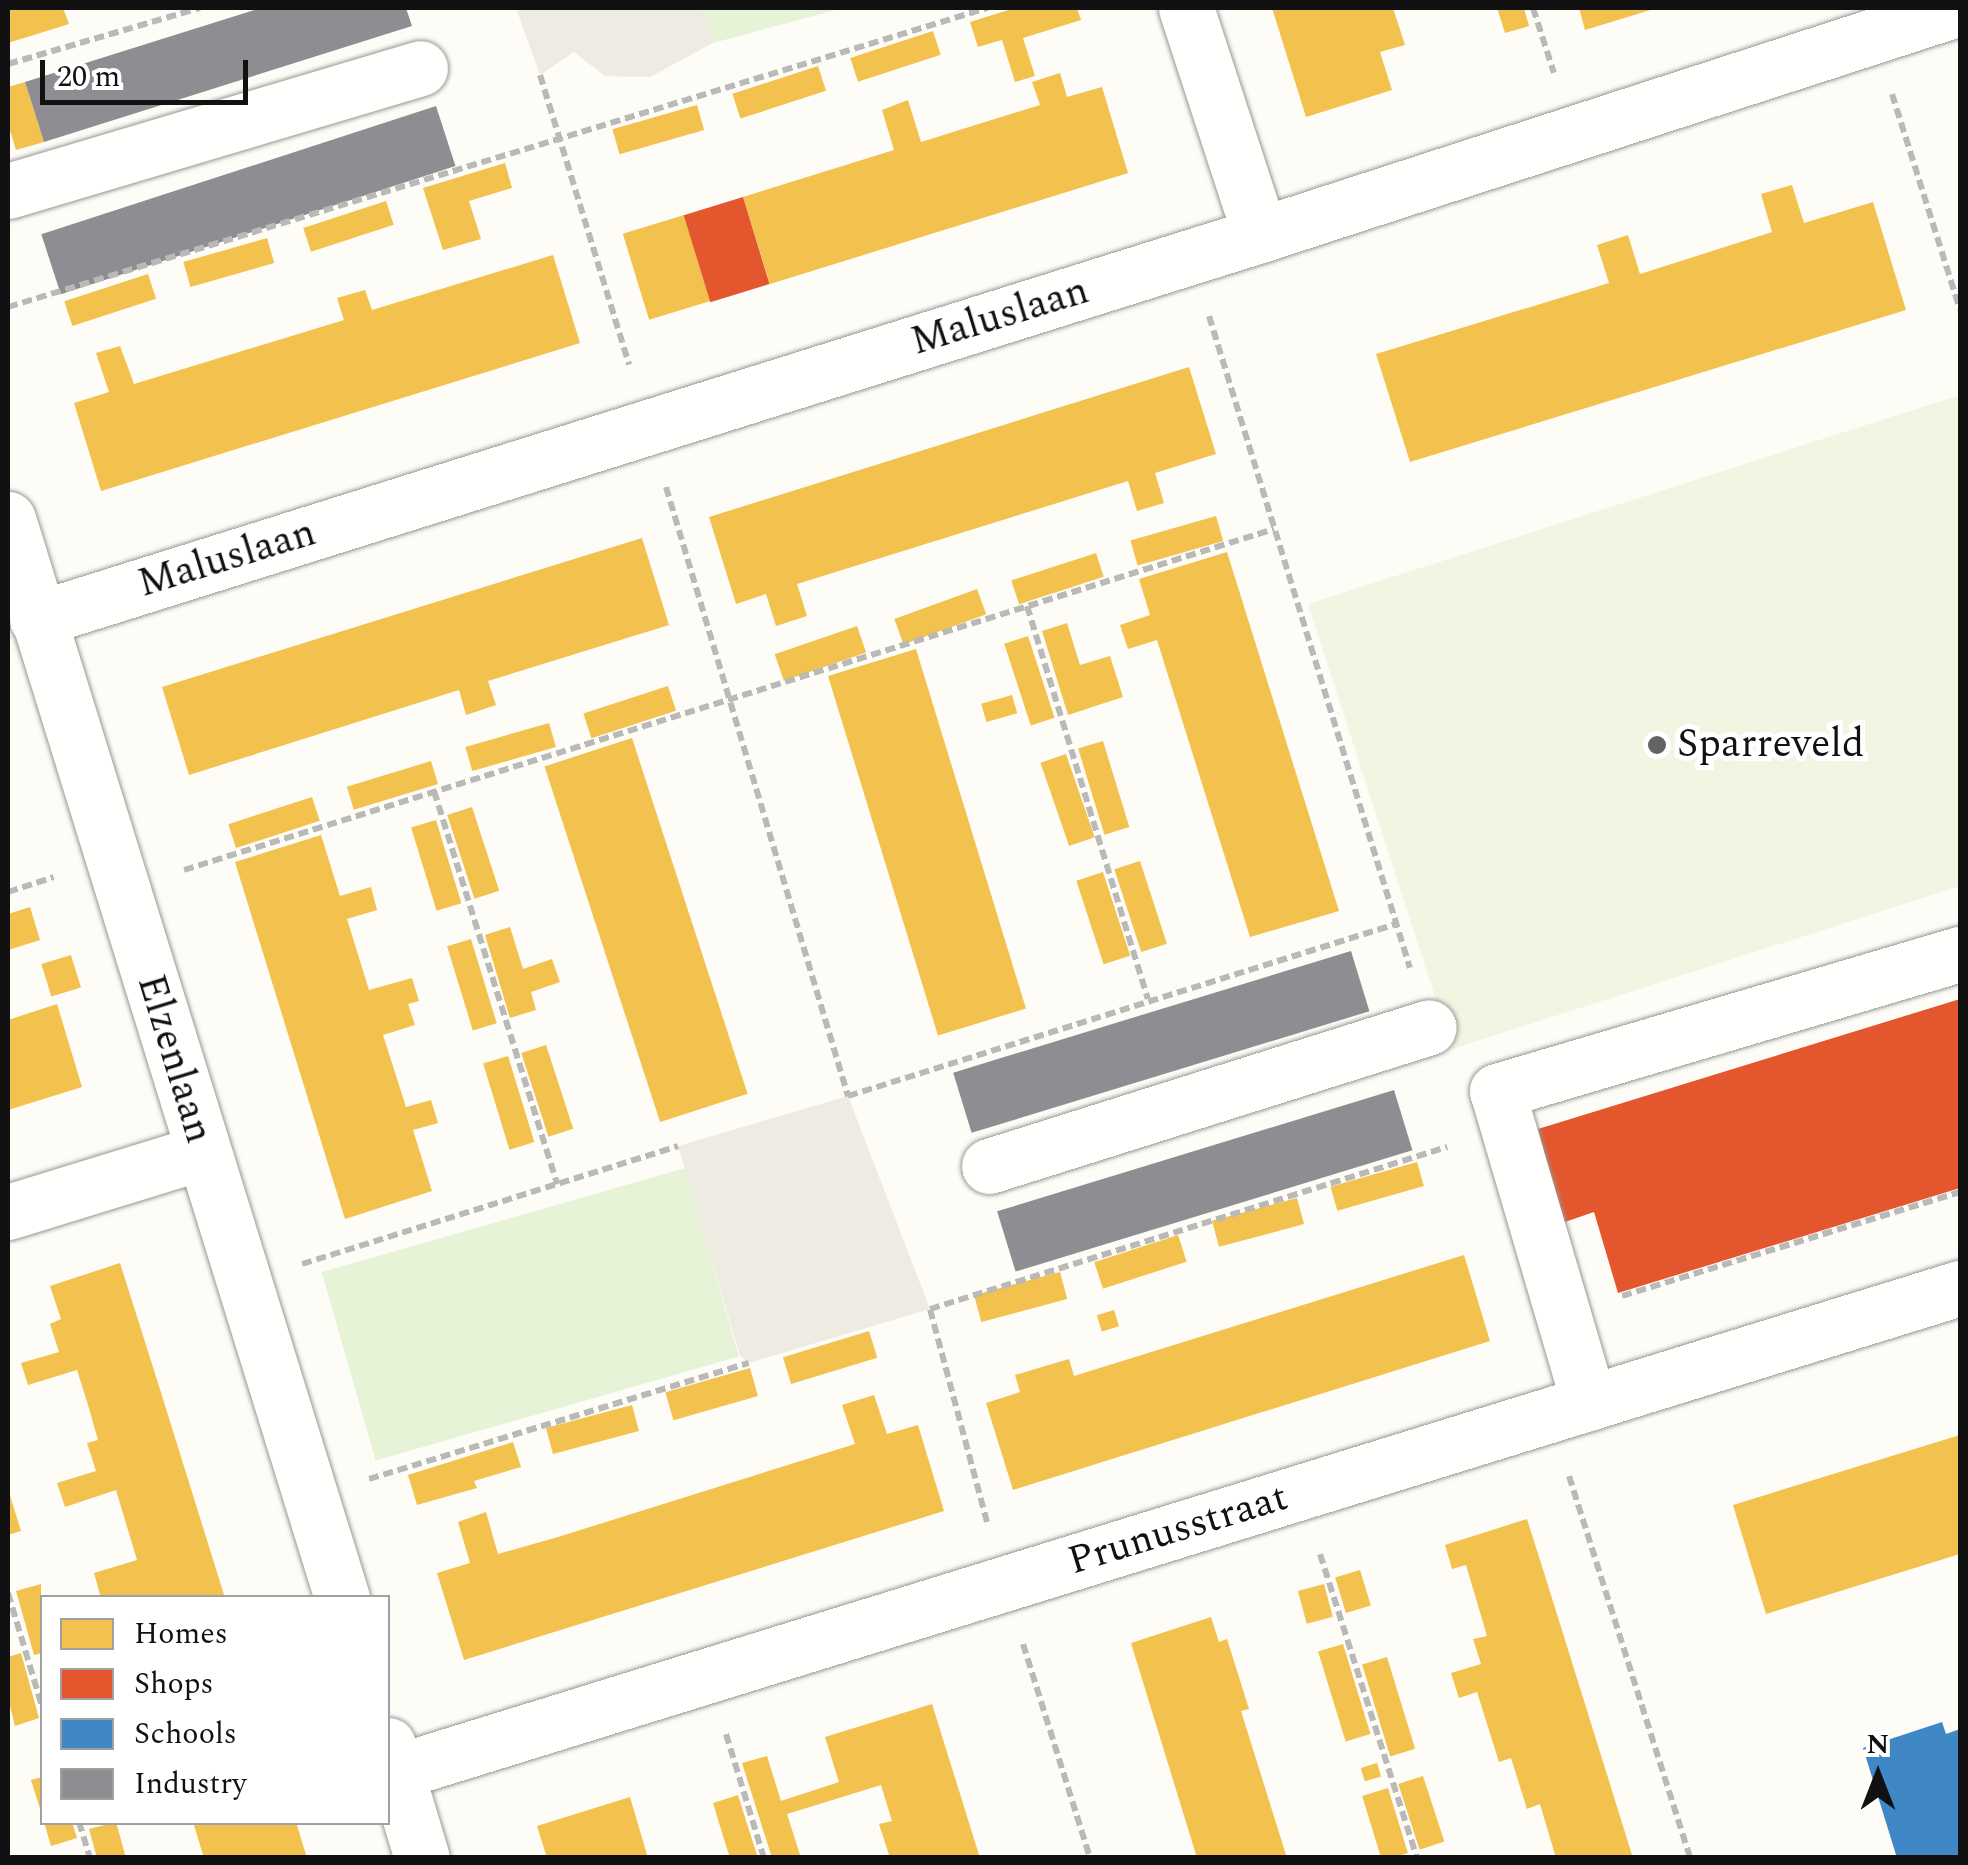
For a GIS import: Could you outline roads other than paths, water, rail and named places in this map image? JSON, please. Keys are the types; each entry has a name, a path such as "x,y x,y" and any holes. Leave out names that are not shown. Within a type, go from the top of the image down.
{"street":[{"path":"1186,8 1260,236"},
{"name":"Maluslaan","path":"37,619 1191,258 1960,8"},
{"path":"8,191 420,68"},
{"name":"Elzenlaan","path":"8,520 341,1595"},
{"path":"1570,1409 1562,1315 1497,1091 1960,954"},
{"path":"989,1166 1429,1028"},
{"path":"8,1212 203,1152"},
{"name":"Prunusstraat","path":"392,1759 708,1675 1960,1288"},
{"path":"392,1759 422,1858"}],"place":[{"name":"Sparreveld","path":"1657,745"}]}
